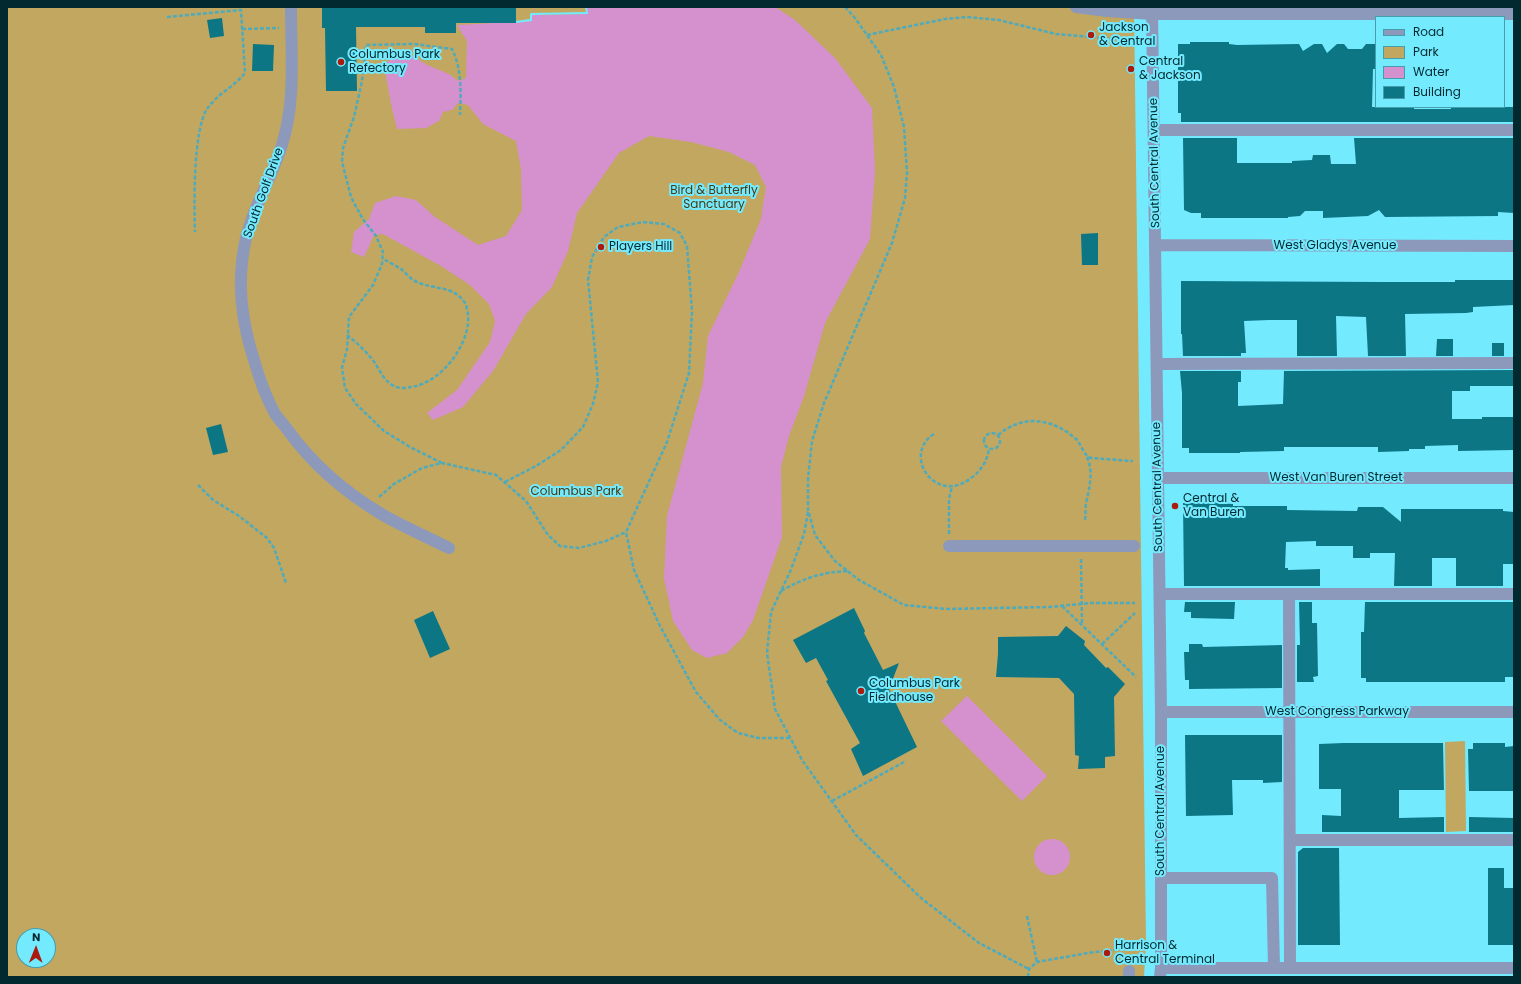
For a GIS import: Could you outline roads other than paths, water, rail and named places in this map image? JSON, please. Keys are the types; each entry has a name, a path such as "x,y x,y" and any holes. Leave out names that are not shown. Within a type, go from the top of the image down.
{"street":[{"name":"South Golf Drive","path":"291,7 291,86 289,117 282,146 256,210 244,247 241,286 242,317 246,338 258,374 276,414 298,444 325,472 383,515 449,548"},
{"path":"1076,7 1107,11 1152,10 1514,14"},
{"name":"South Central Avenue","path":"1152,10 1160,594 1161,974"},
{"path":"1154,130 1514,130"},
{"name":"West Gladys Avenue","path":"1155,245 1514,246"},
{"path":"1157,364 1514,363"},
{"name":"West Van Buren Street","path":"1158,478 1514,478"},
{"path":"949,541 1134,546"},
{"path":"1160,594 1514,594"},
{"path":"1289,594 1290,968"},
{"name":"West Congress Parkway","path":"1161,712 1514,712"},
{"path":"1290,840 1514,840"},
{"path":"1161,878 1272,878 1274,968"},
{"path":"1161,974 1274,968 1514,968"}],"water":[{"path":"587,7 775,7 795,20 835,58 872,108 875,171 870,239 825,323 804,396 789,436 781,467 782,537 753,620 743,637 727,653 707,658 692,650 673,621 664,578 667,516 703,383 708,336 739,272 761,219 766,187 755,165 729,152 691,142 649,136 619,153 577,213 568,251 552,287 526,314 493,371 463,407 433,420 427,413 457,390 490,342 495,321 489,304 470,285 441,266 383,234 374,235 364,257 351,252 354,232 369,219 375,203 396,196 416,200 435,217 478,245 506,236 522,210 521,169 516,141 483,124 468,105 458,103 452,110 443,112 439,121 426,128 397,129 384,65 397,54 413,56 427,65 449,74 458,81 466,78 467,41 457,25 531,21 532,15 587,14"},
{"path":"967,696 1047,776 1022,801 941,721"},
{"path":"1052,839 1065,844 1070,857 1065,870 1052,875 1039,870 1034,857 1039,844"}],"place":[{"name":"Jackson & Central","path":"1091,35"},
{"name":"Columbus Park Refectory","path":"341,62"},
{"name":"Central & Jackson","path":"1131,69"},
{"name":"Players Hill","path":"601,247"},
{"name":"Central & Van Buren","path":"1175,506"},
{"name":"Columbus Park Fieldhouse","path":"861,691"},
{"name":"Harrison & Central Terminal","path":"1107,953"}],"park label":[{"name":"Bird & Butterfly Sanctuary","path":"714,198"},
{"name":"Columbus Park","path":"576,492"}]}
